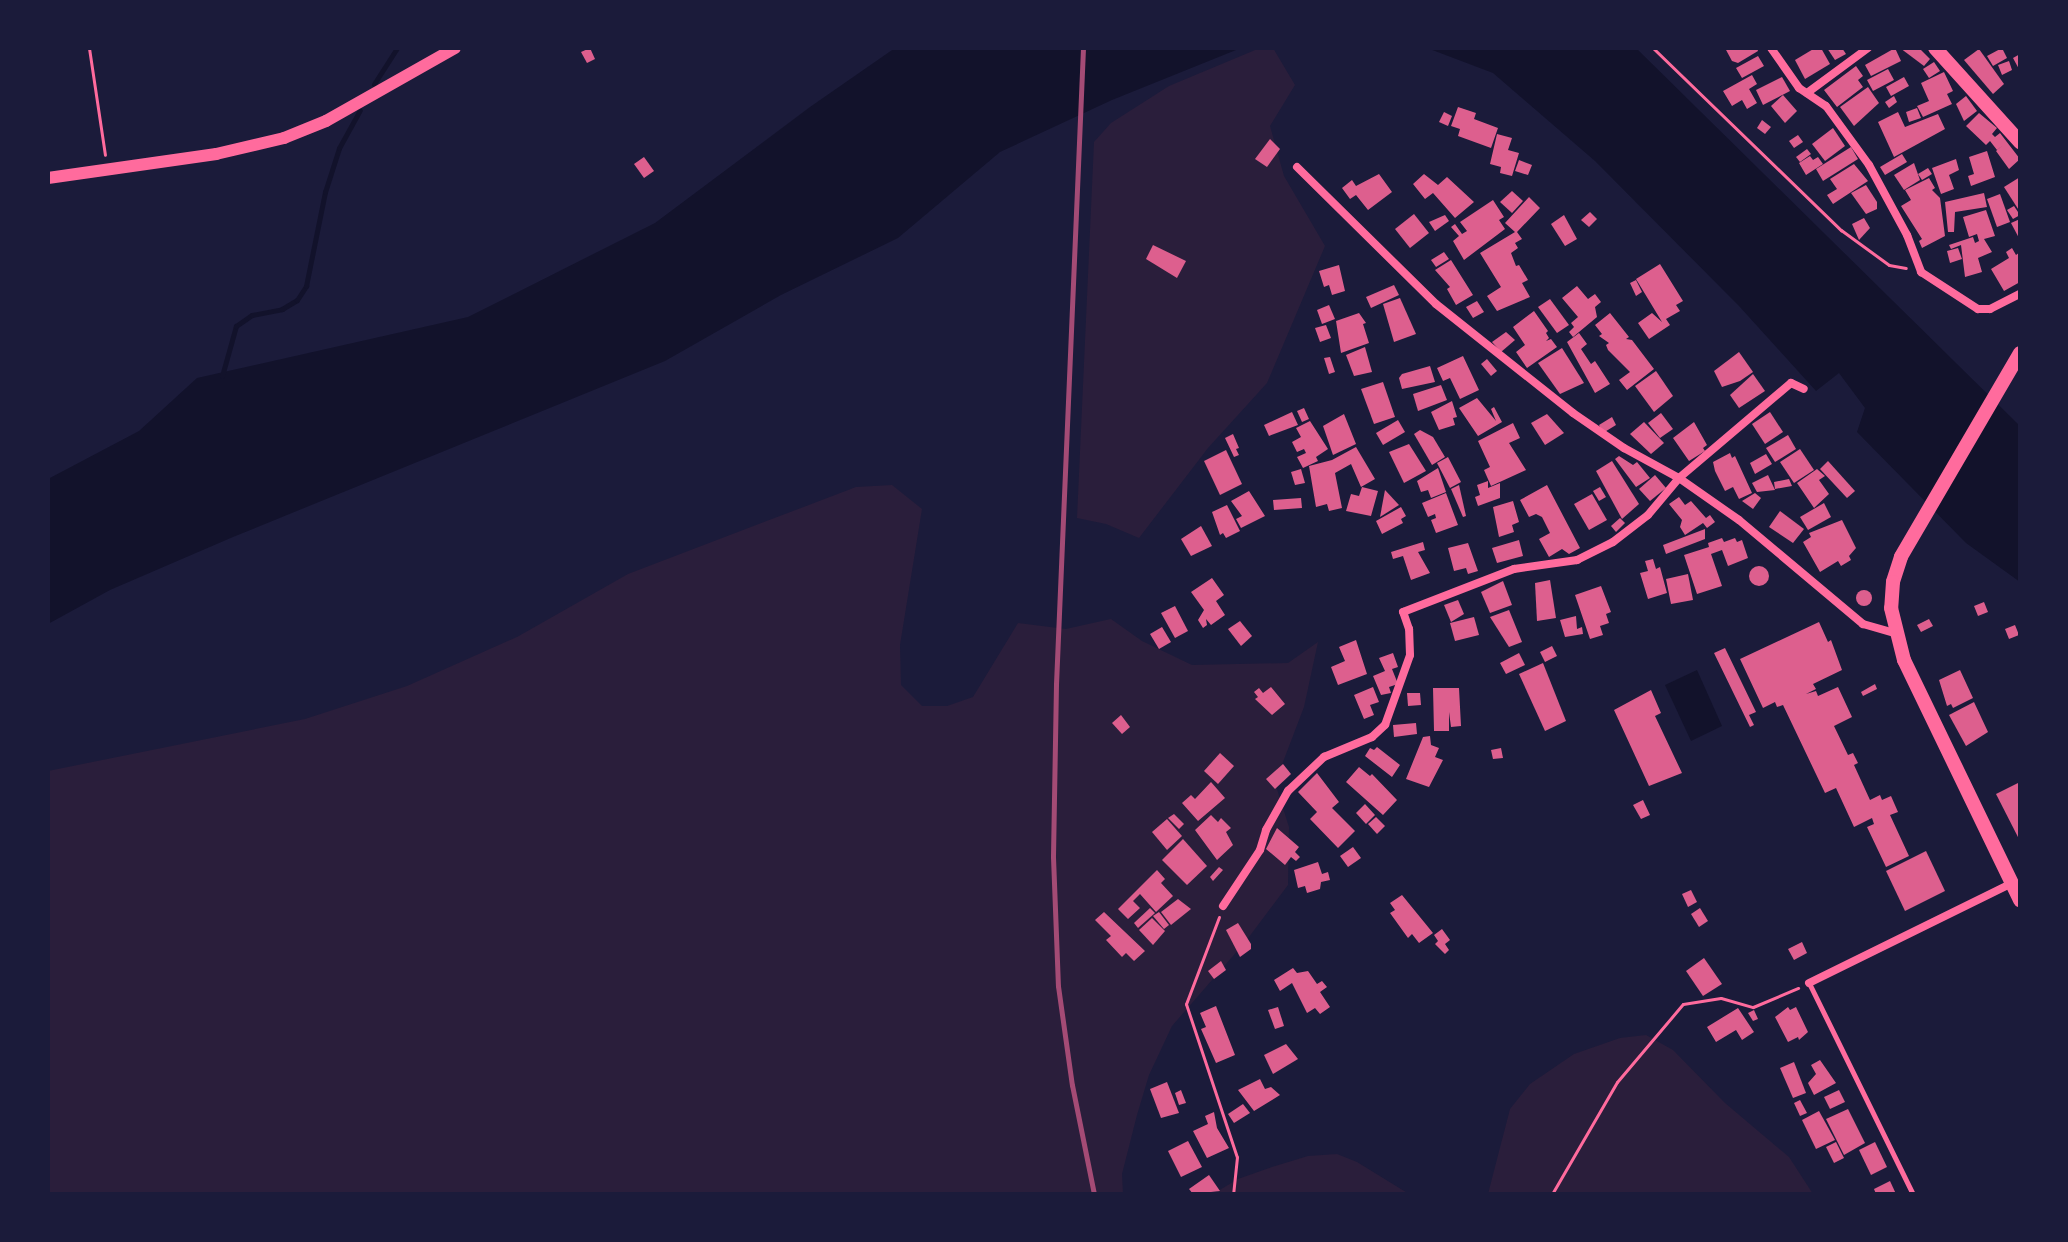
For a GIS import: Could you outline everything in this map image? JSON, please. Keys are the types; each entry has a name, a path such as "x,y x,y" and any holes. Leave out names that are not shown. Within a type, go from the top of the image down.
{"main road":[{"path":"1935,48 2020,142"},
{"path":"2018,356 1921,519 1893,582 1891,608 1904,660 2020,900"}],"street":[{"path":"48,178 216,154 284,138 326,121 455,48"},
{"path":"1771,48 1792,80 1826,106 1869,165 1907,235 1921,272 1978,309 1990,309 2020,294"},
{"path":"1807,93 1868,48"},
{"path":"1297,167 1436,304 1573,413 1624,448 1679,478 1739,520 1863,624 1897,634"},
{"path":"1223,906 1260,850 1266,830 1288,791 1324,757 1372,737 1385,725 1410,655 1409,629 1403,612 1514,569 1577,560 1613,542 1648,515 1679,478 1791,383 1804,389"},
{"path":"1809,983 2012,883"}],"lane":[{"path":"1809,983 1913,1194"}],"path":[{"path":"89,48 107,169"},
{"path":"1653,48 1841,230 1889,265 1921,272"},
{"path":"1223,906 1186,1004 1237,1157 1233,1194"},
{"path":"1552,1194 1617,1082 1683,1004 1721,998 1753,1007 1809,983"}],"shaded area":[{"path":"895,48 1241,48 1112,100 1000,152 898,238 781,295 665,361 233,537 110,590 48,624 48,479 139,431 197,378 468,317 655,223 810,107"},
{"path":"1260,48 1273,48 1295,85 1270,126 1284,176 1325,246 1267,383 1208,448 1139,538 1106,524 1077,518 1094,142 1111,123 1169,86"},
{"path":"1427,48 1636,48 2020,426 2020,582 1966,543 1857,432 1865,408 1839,373 1816,391 1739,306 1595,161 1493,73"},
{"path":"892,485 922,509 900,645 901,685 922,706 947,706 973,697 1018,623 1066,629 1111,619 1142,641 1192,665 1288,663 1318,642 1304,707 1275,783 1289,827 1288,885 1246,941 1172,1026 1149,1075 1137,1115 1122,1174 1123,1194 48,1194 48,771 305,719 407,686 517,637 628,574 856,487"},
{"path":"1697,670 1722,726 1691,741 1665,685"},
{"path":"1646,1035 1673,1050 1725,1103 1789,1157 1813,1194 1488,1194 1510,1109 1530,1084 1574,1054 1620,1038"},
{"path":"1337,1154 1357,1162 1409,1194 1213,1194 1238,1179 1272,1167 1308,1156"}],"building":[{"path":"590,48 595,59 587,63 581,52"},
{"path":"1725,48 1757,48 1758,51 1738,63 1732,61"},
{"path":"1815,48 1821,48 1830,64 1805,79 1795,60"},
{"path":"1827,48 1842,48 1846,54 1835,60"},
{"path":"1895,48 1901,61 1871,76 1865,65"},
{"path":"1900,48 1919,48 1930,59 1924,66"},
{"path":"2002,48 2007,58 1993,66 1987,56"},
{"path":"1979,49 2004,84 1993,94 1964,60"},
{"path":"2020,54 2020,71 2013,58"},
{"path":"1758,56 1764,66 1742,78 1736,68"},
{"path":"2009,61 2012,70 2002,75 1998,65"},
{"path":"1934,62 1940,71 1929,78 1923,69"},
{"path":"1856,66 1863,76 1858,80 1863,87 1837,107 1824,90"},
{"path":"1888,69 1894,80 1873,91 1867,80"},
{"path":"1944,72 1953,91 1947,94 1952,104 1923,117 1917,106 1929,101 1921,83"},
{"path":"1752,75 1757,84 1749,89 1757,103 1747,109 1742,100 1732,106 1723,91"},
{"path":"1782,77 1790,91 1763,105 1756,90"},
{"path":"1904,77 1909,86 1891,96 1886,87"},
{"path":"1868,87 1879,103 1854,126 1840,107"},
{"path":"1783,95 1797,111 1785,123 1771,106"},
{"path":"1894,96 1897,102 1889,108 1885,102"},
{"path":"1966,96 1977,111 1964,121 1956,104"},
{"path":"1458,107 1476,113 1474,119 1498,128 1491,148 1458,136 1460,129 1451,126"},
{"path":"1917,108 1921,118 1909,122 1906,112"},
{"path":"1444,112 1452,116 1448,126 1439,122"},
{"path":"1898,112 1905,127 1938,114 1945,129 1894,157 1878,122"},
{"path":"1979,113 1997,128 1992,134 1995,137 2000,133 2020,159 2009,169 1996,151 2003,145 1997,150 1990,141 1986,145 1966,126"},
{"path":"1762,120 1771,127 1765,134 1757,128"},
{"path":"1833,128 1845,146 1825,161 1812,144"},
{"path":"1497,134 1512,138 1508,150 1519,153 1512,176 1500,173 1501,167 1490,164"},
{"path":"1798,135 1803,142 1794,148 1789,141"},
{"path":"1270,139 1280,149 1267,167 1255,159"},
{"path":"1851,147 1858,159 1823,181 1816,169"},
{"path":"1807,149 1811,154 1800,162 1796,157"},
{"path":"1987,151 1995,177 1971,186 1968,176 1974,174 1969,157"},
{"path":"1902,154 1907,162 1885,175 1880,167"},
{"path":"1810,156 1813,160 1818,157 1823,164 1806,175 1799,163"},
{"path":"644,157 654,171 644,178 634,164"},
{"path":"1956,159 1959,170 1949,175 1954,189 1941,194 1932,168"},
{"path":"1519,160 1532,165 1528,175 1515,171"},
{"path":"1914,163 1920,180 1904,190 1894,175"},
{"path":"1854,164 1868,181 1833,204 1827,195 1837,189 1830,179"},
{"path":"1928,168 1932,174 1922,180 1918,174"},
{"path":"1379,174 1392,192 1368,210 1356,195 1350,199 1342,188 1352,180 1356,186"},
{"path":"1424,174 1438,185 1447,177 1474,202 1455,218 1433,193 1425,199 1413,184"},
{"path":"2020,177 2020,212 2004,187"},
{"path":"1929,178 1935,188 1932,190 1940,198 1945,236 1922,248 1919,241 1922,239 1901,206 1911,200 1905,190"},
{"path":"1866,185 1877,202 1877,209 1866,214 1851,193"},
{"path":"1512,191 1523,201 1512,213 1500,202"},
{"path":"1984,193 1987,207 1955,212 1954,232 1948,232 1945,202"},
{"path":"2000,194 2010,222 1997,227 1987,199"},
{"path":"1529,197 1540,208 1517,232 1522,239 1515,243 1518,248 1511,253 1516,266 1519,265 1528,280 1522,283 1530,297 1497,311 1487,296 1501,287 1480,253 1515,232 1505,223"},
{"path":"1493,200 1504,217 1499,220 1505,229 1464,260 1453,241 1459,236 1451,227 1455,224 1462,234 1467,231 1460,222"},
{"path":"2014,206 2020,215 2013,219 2007,210"},
{"path":"1986,210 1995,236 1984,239 1992,252 1978,258 1982,272 1965,277 1961,245 1951,249 1949,245 1973,237 1975,243 1979,241 1977,234 1969,237 1963,217"},
{"path":"1590,212 1597,219 1589,227 1581,220"},
{"path":"1414,214 1429,233 1410,248 1395,229"},
{"path":"1445,215 1449,221 1435,231 1429,222"},
{"path":"1564,215 1577,239 1565,246 1551,224"},
{"path":"1864,218 1870,228 1859,240 1852,224"},
{"path":"2020,219 2020,240 2011,223"},
{"path":"1153,245 1186,261 1177,278 1146,259"},
{"path":"1958,248 1962,259 1950,263 1947,251"},
{"path":"2012,248 2016,255 2020,252 2020,282 2004,291 1991,269 2009,258 2006,252"},
{"path":"1444,252 1449,259 1436,267 1431,260"},
{"path":"1451,260 1473,295 1456,305 1447,289 1450,287 1435,270"},
{"path":"1660,264 1683,301 1676,305 1680,311 1666,319 1670,325 1649,339 1638,323 1652,313 1662,322 1636,279"},
{"path":"1339,265 1345,291 1332,295 1329,285 1324,287 1319,271"},
{"path":"1636,280 1642,292 1636,296 1630,283"},
{"path":"1394,285 1399,295 1371,308 1366,297"},
{"path":"1577,286 1588,299 1595,294 1601,302 1595,307 1597,317 1573,337 1569,332 1574,327 1571,323 1578,317 1562,298"},
{"path":"1400,298 1416,334 1394,342 1383,304"},
{"path":"1550,299 1569,325 1557,333 1538,307"},
{"path":"1477,301 1484,312 1473,318 1466,307"},
{"path":"1329,305 1335,319 1322,324 1317,310"},
{"path":"1534,311 1548,331 1546,341 1551,339 1557,347 1527,368 1516,352 1525,345 1513,327"},
{"path":"1359,313 1366,323 1363,324 1369,343 1341,353 1336,321"},
{"path":"1610,313 1629,337 1626,339 1632,340 1654,369 1627,390 1619,380 1630,372 1608,350 1606,345 1609,343 1599,336 1602,334 1595,325"},
{"path":"1326,325 1331,338 1320,342 1315,328"},
{"path":"1506,332 1515,340 1501,352 1492,342"},
{"path":"1579,333 1587,344 1581,349 1591,364 1595,361 1610,384 1595,393 1567,342"},
{"path":"1365,347 1372,372 1354,376 1346,355"},
{"path":"1562,348 1584,383 1560,394 1538,363"},
{"path":"1739,352 1753,372 1740,381 1722,387 1714,371"},
{"path":"1463,356 1479,390 1460,399 1450,378 1443,381 1437,368"},
{"path":"1330,357 1335,372 1329,374 1324,358"},
{"path":"1487,359 1497,371 1491,376 1481,364"},
{"path":"1430,366 1435,382 1402,389 1399,378 1402,374"},
{"path":"1656,371 1673,396 1654,412 1635,386"},
{"path":"1753,374 1765,391 1739,408 1730,395"},
{"path":"1383,382 1395,417 1374,424 1361,389"},
{"path":"1441,385 1447,400 1418,411 1413,394"},
{"path":"1477,398 1496,421 1491,409 1494,407 1502,422 1478,436 1459,408"},
{"path":"1452,401 1457,417 1453,418 1455,425 1439,430 1431,412"},
{"path":"1304,408 1309,419 1302,422 1297,411"},
{"path":"1292,412 1298,425 1269,436 1264,425"},
{"path":"1770,412 1783,432 1765,444 1752,424"},
{"path":"1661,413 1673,429 1660,438 1648,423"},
{"path":"1344,414 1356,444 1333,455 1323,426"},
{"path":"1547,414 1564,433 1545,445 1531,423"},
{"path":"1612,417 1616,425 1603,433 1599,425"},
{"path":"1398,420 1405,432 1383,445 1376,433"},
{"path":"1310,421 1328,449 1316,457 1318,461 1303,468 1297,457 1306,453 1304,449 1297,452 1292,442 1301,437 1296,428"},
{"path":"1644,422 1664,443 1651,454 1630,434"},
{"path":"1694,422 1707,445 1703,448 1705,451 1689,461 1673,438"},
{"path":"1513,423 1520,438 1509,443 1526,470 1491,486 1484,470 1490,467 1478,441"},
{"path":"1420,430 1433,437 1445,457 1432,465 1414,434"},
{"path":"1233,434 1239,448 1236,449 1239,455 1234,457 1225,438"},
{"path":"1788,435 1796,449 1775,462 1766,448"},
{"path":"1409,444 1426,471 1404,483 1389,452"},
{"path":"1356,447 1375,479 1361,487 1351,464 1335,473 1342,508 1329,511 1327,504 1316,507 1309,466 1332,460"},
{"path":"1800,449 1814,470 1794,483 1780,462"},
{"path":"1226,450 1242,484 1220,495 1204,461"},
{"path":"1730,453 1732,458 1735,456 1752,493 1739,499 1733,487 1725,491 1713,462"},
{"path":"1766,454 1772,464 1755,474 1750,463"},
{"path":"1619,456 1633,465 1637,462 1650,478 1636,487 1615,459"},
{"path":"1448,457 1461,482 1450,488 1437,463"},
{"path":"1612,461 1639,504 1622,519 1596,471"},
{"path":"1828,461 1855,491 1847,498 1820,469"},
{"path":"1438,468 1446,492 1431,498 1428,490 1421,492 1417,481"},
{"path":"1301,469 1305,483 1295,485 1291,472"},
{"path":"1817,469 1825,476 1819,480 1829,494 1814,508 1797,483"},
{"path":"1655,475 1666,488 1650,501 1639,489"},
{"path":"1768,475 1775,490 1757,492 1752,483"},
{"path":"1789,479 1792,486 1775,489 1774,482"},
{"path":"1488,481 1488,488 1500,483 1500,498 1478,506 1475,497 1480,495 1477,485"},
{"path":"1459,485 1466,516 1463,517 1451,489"},
{"path":"1547,485 1580,548 1569,554 1562,549 1549,557 1539,539 1550,533 1542,517 1536,514 1529,517 1520,500"},
{"path":"1362,487 1378,491 1371,516 1346,511 1351,494 1359,496"},
{"path":"1600,487 1606,497 1599,501 1593,491"},
{"path":"1385,490 1399,505 1380,517"},
{"path":"1249,491 1265,516 1241,528 1236,519 1242,516 1231,501"},
{"path":"1446,493 1458,525 1436,533 1431,520 1436,518 1435,514 1428,517 1422,503"},
{"path":"1755,493 1761,498 1753,509 1742,501"},
{"path":"1592,494 1607,520 1589,530 1574,504"},
{"path":"1679,497 1685,505 1691,501 1706,518 1710,515 1715,522 1707,528 1703,523 1685,535 1680,527 1682,520 1669,504"},
{"path":"1301,498 1302,508 1274,510 1273,500"},
{"path":"1513,501 1519,522 1512,525 1514,532 1499,537 1493,507"},
{"path":"1824,503 1831,517 1808,530 1800,517"},
{"path":"1227,505 1240,531 1226,538 1223,533 1220,535 1212,512"},
{"path":"1401,507 1406,516 1401,519 1403,523 1382,534 1376,521"},
{"path":"1780,511 1804,529 1793,543 1769,527"},
{"path":"1620,518 1625,523 1616,532 1611,526"},
{"path":"1842,520 1856,548 1849,556 1851,560 1841,566 1838,561 1820,572 1803,542 1811,537 1809,533"},
{"path":"1201,526 1212,546 1191,556 1181,539"},
{"path":"1705,529 1705,539 1666,554 1663,545"},
{"path":"1722,538 1724,542 1735,538 1737,542 1742,540 1748,558 1728,566 1722,550 1711,554 1722,586 1697,594 1684,555 1709,547 1708,543"},
{"path":"1519,540 1523,556 1497,563 1492,548"},
{"path":"1423,542 1425,550 1418,552 1430,573 1411,580 1403,556 1393,559 1391,552"},
{"path":"1468,543 1478,571 1468,574 1466,568 1454,571 1448,548"},
{"path":"1653,559 1656,569 1660,567 1667,593 1648,599 1640,573 1648,571 1645,561"},
{"path":"1759,566 1766,569 1769,576 1766,583 1759,586 1752,583 1749,576 1752,569"},
{"path":"1688,574 1693,600 1671,604 1666,579"},
{"path":"1212,578 1224,595 1216,601 1225,615 1211,625 1206,619 1207,625 1203,628 1198,620 1204,610 1191,592"},
{"path":"1550,580 1556,618 1537,621 1535,583"},
{"path":"1503,581 1512,605 1490,613 1481,592"},
{"path":"1601,586 1611,612 1606,614 1609,623 1600,626 1603,635 1590,639 1575,595"},
{"path":"1861,590 1867,590 1872,598 1870,604 1861,606 1856,601 1856,595"},
{"path":"1458,600 1464,614 1451,622 1444,605"},
{"path":"1984,602 1988,612 1978,616 1974,606"},
{"path":"1175,606 1188,631 1175,638 1161,613"},
{"path":"1509,610 1522,642 1509,647 1490,617"},
{"path":"1576,616 1577,629 1582,627 1583,634 1565,637 1560,620"},
{"path":"1474,617 1479,635 1455,641 1450,623"},
{"path":"1929,619 1933,626 1921,632 1917,625"},
{"path":"1240,621 1252,636 1241,646 1228,629"},
{"path":"1819,622 1828,642 1831,640 1842,670 1813,684 1816,689 1806,694 1816,691 1818,696 1838,687 1852,717 1834,726 1848,755 1853,753 1858,763 1854,765 1870,800 1880,795 1882,800 1891,796 1898,812 1890,815 1909,856 1886,867 1867,827 1874,824 1872,818 1854,827 1836,788 1825,793 1783,705 1777,707 1775,702 1763,708 1740,659"},
{"path":"2015,625 2019,635 2009,639 2005,629"},
{"path":"1162,627 1171,642 1159,649 1150,634"},
{"path":"1356,640 1367,674 1338,685 1331,667 1345,661 1339,647"},
{"path":"1552,646 1557,656 1545,662 1540,652"},
{"path":"1725,648 1756,712 1749,715 1754,725 1750,727 1714,653"},
{"path":"1393,653 1398,667 1392,669 1398,684 1389,687 1391,693 1381,695 1373,676 1385,671 1379,658"},
{"path":"1519,653 1525,665 1506,674 1500,663"},
{"path":"1543,663 1566,721 1545,731 1519,674"},
{"path":"1960,670 1973,698 1953,708 1951,704 1947,706 1939,680"},
{"path":"1875,684 1877,689 1863,696 1861,692"},
{"path":"1271,687 1285,704 1272,715 1255,699 1258,697 1254,692 1259,688 1263,693"},
{"path":"1373,687 1379,702 1370,705 1374,715 1364,719 1354,695"},
{"path":"1433,688 1459,688 1461,726 1451,727 1449,712 1449,731 1434,731"},
{"path":"1651,690 1661,713 1655,716 1682,773 1649,786 1614,710"},
{"path":"1407,693 1420,693 1421,705 1408,706"},
{"path":"1974,702 1988,732 1966,746 1949,715"},
{"path":"1121,715 1130,727 1122,734 1112,723"},
{"path":"1416,723 1417,734 1394,737 1393,725"},
{"path":"1430,736 1431,745 1439,748 1435,757 1443,760 1429,787 1406,779 1423,737"},
{"path":"1377,747 1400,765 1392,777 1365,756 1370,748 1374,750"},
{"path":"1501,748 1503,758 1493,759 1491,750"},
{"path":"1220,753 1234,766 1218,784 1204,771"},
{"path":"1283,764 1291,774 1275,789 1266,779"},
{"path":"1359,767 1370,776 1372,774 1397,800 1383,815 1346,782"},
{"path":"1317,773 1339,802 1332,808 1355,831 1338,848 1310,819 1317,812 1298,792"},
{"path":"1211,782 1225,798 1198,821 1182,803 1191,795 1195,799"},
{"path":"2020,782 2020,841 1996,794"},
{"path":"1643,800 1650,815 1641,819 1633,805"},
{"path":"1365,804 1375,815 1366,824 1356,813"},
{"path":"1174,814 1184,824 1179,829 1168,818"},
{"path":"1211,815 1218,822 1221,818 1231,828 1226,832 1233,845 1217,860 1195,830"},
{"path":"1376,817 1385,826 1377,834 1368,824"},
{"path":"1167,819 1182,836 1167,850 1152,832"},
{"path":"1277,828 1299,847 1295,852 1300,857 1296,861 1291,857 1285,865 1266,849"},
{"path":"1183,839 1207,866 1187,885 1162,860"},
{"path":"1353,847 1361,858 1348,867 1340,856"},
{"path":"1926,851 1945,891 1905,911 1886,871"},
{"path":"1318,862 1322,874 1328,872 1330,880 1321,882 1320,889 1307,893 1305,886 1298,888 1294,870"},
{"path":"1219,867 1223,870 1213,881 1210,877"},
{"path":"1157,870 1165,879 1161,883 1173,896 1156,912 1140,894 1133,901 1140,908 1128,919 1118,909"},
{"path":"1691,890 1697,902 1688,907 1682,894"},
{"path":"1402,895 1433,933 1419,943 1412,934 1408,938 1390,913 1395,910 1390,903"},
{"path":"1178,899 1191,909 1171,925 1161,912"},
{"path":"1150,908 1155,913 1138,928 1134,923"},
{"path":"1700,908 1708,921 1699,927 1691,914"},
{"path":"1104,912 1145,951 1134,961 1126,953 1122,957 1106,940 1111,936 1095,920"},
{"path":"1159,912 1169,925 1164,929 1153,916"},
{"path":"1152,918 1165,931 1153,945 1139,930"},
{"path":"1238,923 1251,944 1251,949 1240,957 1226,930"},
{"path":"1442,929 1450,940 1445,944 1449,950 1445,954 1435,944 1438,941 1434,935"},
{"path":"1802,942 1807,953 1794,960 1788,949"},
{"path":"1704,958 1722,984 1703,996 1686,971"},
{"path":"1221,961 1226,970 1214,979 1208,971"},
{"path":"1293,968 1297,973 1308,971 1317,984 1322,981 1327,987 1320,992 1330,1007 1320,1014 1315,1008 1307,1013 1292,983 1280,991 1274,980"},
{"path":"1216,1006 1235,1055 1216,1063 1201,1029 1206,1027 1200,1013"},
{"path":"1278,1007 1284,1026 1275,1029 1268,1010"},
{"path":"1788,1007 1790,1010 1796,1007 1808,1032 1799,1040 1798,1037 1788,1042 1775,1017"},
{"path":"1738,1008 1754,1032 1742,1040 1736,1030 1716,1042 1707,1027"},
{"path":"1754,1010 1758,1019 1753,1021 1748,1013"},
{"path":"1286,1044 1298,1059 1273,1074 1264,1055"},
{"path":"1820,1060 1836,1083 1814,1095 1808,1083 1816,1074 1811,1065"},
{"path":"1794,1062 1806,1093 1793,1098 1780,1068"},
{"path":"1260,1079 1265,1089 1271,1087 1280,1095 1254,1111 1238,1090"},
{"path":"1167,1082 1179,1113 1161,1118 1150,1089"},
{"path":"1181,1090 1186,1103 1179,1105 1175,1093"},
{"path":"1839,1090 1845,1102 1830,1109 1824,1097"},
{"path":"1800,1100 1807,1113 1800,1116 1794,1103"},
{"path":"1243,1104 1250,1113 1234,1123 1228,1114"},
{"path":"1848,1109 1865,1143 1844,1155 1826,1119"},
{"path":"1819,1111 1835,1140 1816,1149 1802,1120"},
{"path":"1214,1112 1217,1128 1229,1148 1207,1158 1193,1131 1208,1124 1205,1116"},
{"path":"1188,1141 1202,1167 1181,1177 1168,1151"},
{"path":"1836,1142 1844,1158 1834,1163 1826,1147"},
{"path":"1875,1142 1887,1167 1871,1175 1859,1150"},
{"path":"1209,1175 1220,1191 1193,1194 1189,1189"},
{"path":"1890,1181 1896,1194 1876,1194 1874,1189"}],"waterway":[{"path":"374,84 397,48"},
{"path":"222,376 236,326 252,315 282,309 297,300 306,286 325,192 339,148 360,110"}],"railway":[{"path":"1083,48 1056,684 1053,857 1058,986 1072,1085 1094,1194"}]}
